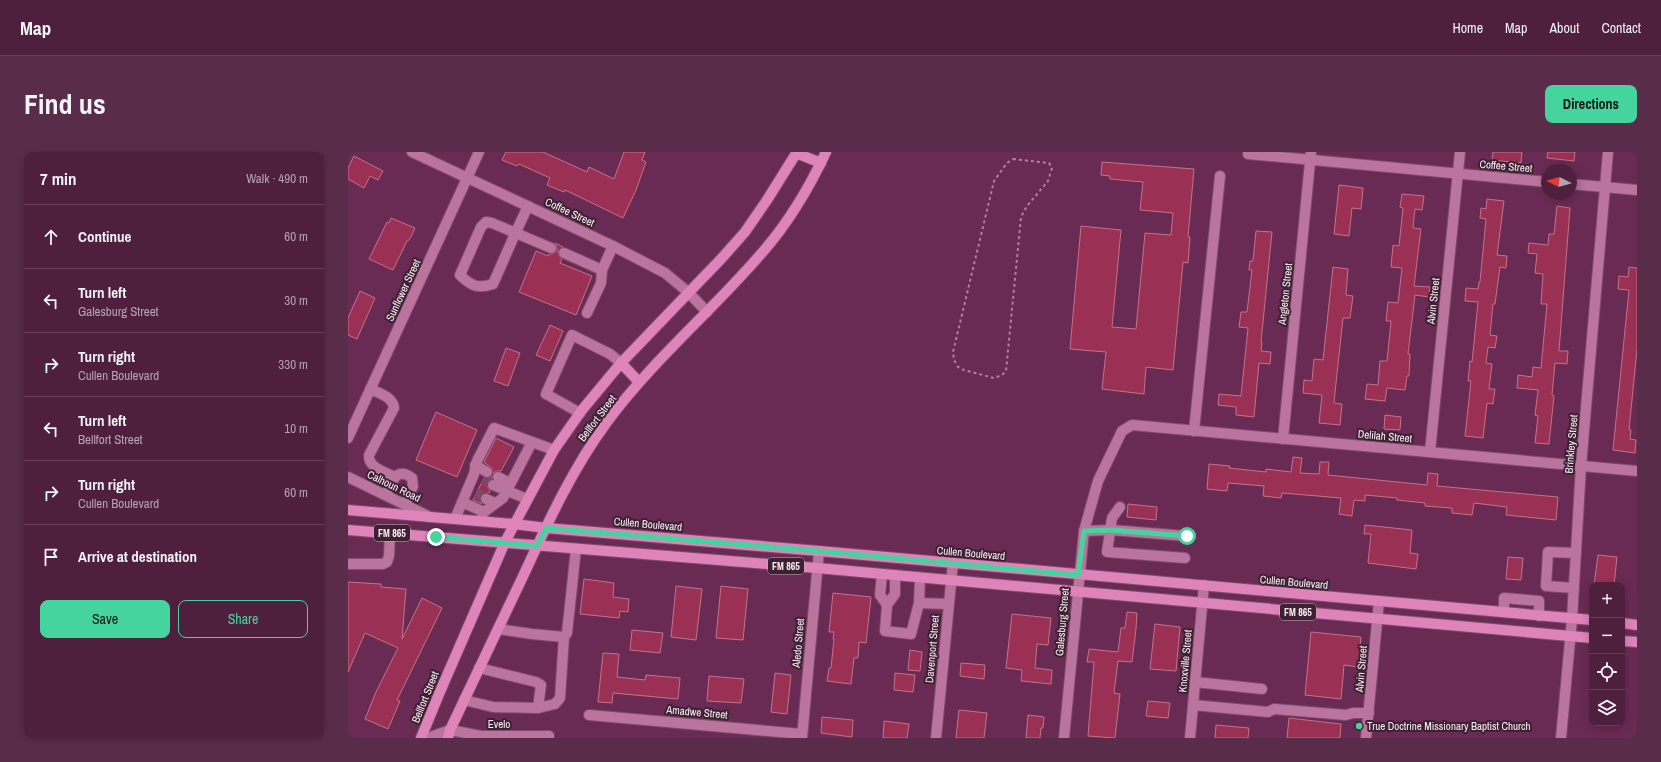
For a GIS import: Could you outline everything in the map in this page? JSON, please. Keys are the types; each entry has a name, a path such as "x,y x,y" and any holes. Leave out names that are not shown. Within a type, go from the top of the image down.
{"main road":[{"name":"Bellfort Street","path":"449,734 537,546 585,453 607,421 639,382 761,254 790,216 826,152"},
{"name":"Bellfort Street","path":"421,738 505,542 554,450 580,413 621,363 745,232 797,153"},
{"path":"797,153 821,163"},
{"path":"621,363 639,382"},
{"name":"Cullen Boulevard","path":"348,510 455,519 482,516 514,524 546,528 1589,620"},
{"name":"FM 865","path":"348,530 817,568 1589,638"},
{"path":"1625,623 1637,624"},
{"path":"1625,640 1637,642"}],"street":[{"name":"Coffee Street","path":"412,152 613,246 665,273 688,292 707,312"},
{"name":"Sunflower Street","path":"348,438 479,152"},
{"name":"Alvin Street","path":"1430,452 1460,152"},
{"name":"Brinkley Street","path":"1561,738 1572,619 1581,466 1608,152"},
{"name":"Coffee Street","path":"1248,154 1311,156 1541,181"},
{"name":"Angleton Street","path":"1283,439 1311,156"},
{"path":"1194,431 1220,176"},
{"path":"1577,185 1637,190"},
{"path":"528,206 515,234 493,284 483,287 468,282 460,275 481,227 486,222 492,223 515,234 551,248"},
{"path":"587,313 601,283 602,270 613,246"},
{"path":"564,253 602,270"},
{"path":"580,413 546,394 572,335 610,354 621,363"},
{"path":"370,389 390,399 394,408 369,455 369,460 372,466 395,477"},
{"name":"Delilah Street","path":"1132,425 1637,471"},
{"name":"Galesburg Street","path":"1064,738 1078,575 1084,531 1098,481 1122,431 1132,425"},
{"path":"455,519 462,502 472,491 475,470 494,428 554,450"},
{"path":"462,502 482,516 490,501 503,498 532,442"},
{"path":"475,470 485,475"},
{"path":"386,495 395,477 403,473 410,476 414,481 405,504"},
{"name":"Calhoun Road","path":"348,477 430,517"},
{"path":"495,481 527,499"},
{"path":"1120,507 1112,518 1107,552 1185,558"},
{"path":"1084,531 1111,530 1187,536"},
{"path":"348,564 383,564 387,562 389,556 390,533"},
{"path":"464,700 492,708 538,708 555,704 560,698 564,637 567,633 576,549"},
{"name":"Aledo Street","path":"802,736 819,551"},
{"path":"1539,616 1539,601 1546,586 1548,552 1576,553"},
{"name":"Davenport Street","path":"936,738 953,563"},
{"path":"882,574 880,595 887,605"},
{"path":"895,575 895,594 887,605 884,631 911,634 919,603 920,578"},
{"name":"Knoxville Street","path":"1190,738 1204,585"},
{"path":"1546,586 1574,588"},
{"path":"1504,612 1504,598 1539,601"},
{"name":"Alvin Street","path":"1366,738 1379,601"},
{"path":"919,603 948,604"},
{"path":"498,629 564,637"},
{"path":"479,668 536,682 541,685 538,708"},
{"path":"1195,682 1262,689"},
{"path":"1193,705 1268,712 1274,709 1346,714 1369,713"},
{"name":"Amadwe Street","path":"589,715 802,736"},
{"path":"428,738 449,734"},
{"name":"Evelo","path":"449,734 481,737 549,736"}],"path":[{"path":"1013,159 1042,162 1049,163 1052,168 1048,181 1027,206 1021,217 1006,371 1002,375 994,378 958,367 954,360 953,352 994,181 1007,163 1013,159"}],"building":[{"path":"506,152 543,152 587,172 589,167 614,179 624,152 645,152 642,160 646,162 636,190 623,218 565,190 564,192 547,185 550,178 519,164 517,166 502,160"},
{"path":"1493,152 1522,152 1521,163 1492,160"},
{"path":"1548,152 1575,152 1574,161 1547,158"},
{"path":"354,156 383,171 378,180 370,176 364,188 348,179 348,168"},
{"path":"1102,162 1194,169 1188,237 1190,237 1188,263 1183,262 1173,370 1146,367 1144,394 1102,389 1106,352 1070,349 1081,226 1121,230 1112,327 1136,329 1145,233 1171,235 1173,213 1140,210 1143,182 1110,179 1110,176 1101,175"},
{"path":"1339,185 1363,188 1361,209 1352,208 1349,236 1334,234"},
{"path":"1402,194 1424,196 1422,210 1415,209 1413,228 1421,229 1414,286 1430,287 1429,297 1415,295 1408,354 1410,354 1409,376 1407,376 1405,390 1387,388 1385,401 1365,399 1367,384 1378,385 1380,361 1387,361 1391,321 1386,321 1388,302 1398,303 1402,268 1391,267 1393,245 1399,246 1403,208 1400,207"},
{"path":"1487,199 1504,201 1497,255 1507,256 1506,268 1500,267 1495,304 1493,304 1490,335 1497,336 1495,348 1488,347 1486,363 1492,364 1489,389 1495,389 1493,404 1487,403 1483,438 1465,436 1471,381 1468,381 1470,361 1472,362 1478,302 1465,301 1466,288 1478,289 1480,282 1486,219 1480,218 1481,208 1486,209"},
{"path":"1557,206 1570,208 1559,351 1568,351 1567,364 1555,363 1552,395 1554,396 1549,444 1535,443 1538,416 1535,415 1538,390 1517,388 1518,375 1532,377 1533,367 1541,368 1547,304 1541,304 1543,274 1535,273 1537,254 1528,253 1529,243 1548,245 1549,234 1554,234"},
{"path":"391,218 415,228 393,270 369,259 387,222 389,223"},
{"path":"1256,231 1272,232 1261,342 1261,351 1271,352 1270,364 1259,363 1254,417 1236,415 1236,407 1218,405 1219,394 1241,396 1248,328 1239,327 1241,312 1247,312 1252,270 1249,270 1250,261 1253,261"},
{"path":"555,243 563,247 558,251 559,256 562,259 560,263 592,276 576,315 519,292 536,251 548,256 549,254 557,251"},
{"path":"1333,267 1348,269 1346,295 1353,296 1350,318 1343,318 1336,383 1334,403 1342,404 1340,425 1319,423 1322,395 1303,393 1304,380 1312,381 1314,359 1323,360"},
{"path":"1629,267 1637,268 1637,349 1629,430 1631,430 1630,439 1636,440 1635,453 1613,450 1629,290 1618,289 1619,276 1628,277"},
{"path":"360,291 375,298 357,339 348,335 348,318"},
{"path":"550,325 563,331 550,361 536,355"},
{"path":"506,348 520,353 508,386 494,381"},
{"path":"436,412 477,430 457,477 416,460"},
{"path":"1385,415 1401,417 1400,430 1384,429"},
{"path":"496,438 514,447 501,471 493,473 492,468 484,462"},
{"path":"1293,457 1302,458 1300,473 1319,474 1320,462 1329,462 1328,475 1427,485 1428,473 1438,474 1437,486 1558,497 1556,520 1506,515 1507,507 1474,503 1472,515 1452,513 1452,508 1425,506 1425,503 1397,500 1397,498 1365,495 1365,501 1354,500 1352,516 1339,514 1341,498 1282,493 1281,498 1263,496 1264,486 1228,483 1227,491 1207,489 1209,464 1266,472 1266,469 1291,472"},
{"path":"492,476 492,479 487,483 490,491 489,493 483,494 480,497 482,504 473,500 484,478"},
{"path":"1128,504 1157,507 1156,520 1127,517"},
{"path":"1365,525 1412,530 1410,553 1418,554 1416,569 1368,563 1371,534 1364,534"},
{"path":"1598,555 1617,557 1614,582 1594,582"},
{"path":"1508,557 1523,558 1521,580 1506,579"},
{"path":"584,579 614,583 613,597 629,599 628,612 620,611 619,618 580,614"},
{"path":"348,582 381,584 381,587 406,589 402,639 422,598 442,608 397,700 400,701 388,729 365,719 376,692 398,648 365,633 348,672"},
{"path":"676,586 702,589 696,640 671,637"},
{"path":"721,586 748,589 743,640 716,638"},
{"path":"833,593 871,597 866,643 859,642 858,658 854,658 851,684 827,681 829,668 831,668 834,639 834,632 829,632"},
{"path":"1127,612 1137,613 1136,629 1132,662 1118,661 1114,693 1120,694 1115,738 1088,736 1094,662 1087,662 1089,649 1118,652 1121,628 1125,628"},
{"path":"1012,614 1051,618 1048,645 1037,644 1035,668 1052,670 1051,684 1021,681 1022,670 1006,668"},
{"path":"1155,624 1180,627 1176,671 1150,669"},
{"path":"632,630 663,633 660,653 630,650"},
{"path":"1311,632 1361,637 1358,667 1344,665 1341,699 1305,695"},
{"path":"910,650 922,652 920,671 908,670"},
{"path":"603,653 619,654 617,677 645,680 646,675 680,678 678,699 613,693 612,703 598,702"},
{"path":"961,663 985,665 984,679 960,676"},
{"path":"775,673 791,675 787,714 771,712"},
{"path":"895,673 915,675 913,692 894,690"},
{"path":"709,676 744,679 741,703 707,701"},
{"path":"1148,701 1170,703 1168,718 1146,716"},
{"path":"959,710 987,713 984,738 956,738"},
{"path":"1028,715 1044,717 1040,738 1026,738"},
{"path":"822,717 853,720 852,737 821,733"},
{"path":"1289,718 1341,724 1340,738 1287,738"},
{"path":"884,721 909,724 907,738 883,738"},
{"path":"1216,725 1249,728 1248,738 1215,738"}],"tunnel":[{"path":"483,479 493,485"},
{"path":"476,493 486,499"}],"place":[{"name":"True Doctrine Missionary Baptist Church","path":"1359,726"}],"route":[{"path":"436,537 537,546 546,528 1078,575 1084,531 1111,530 1187,536"}]}
